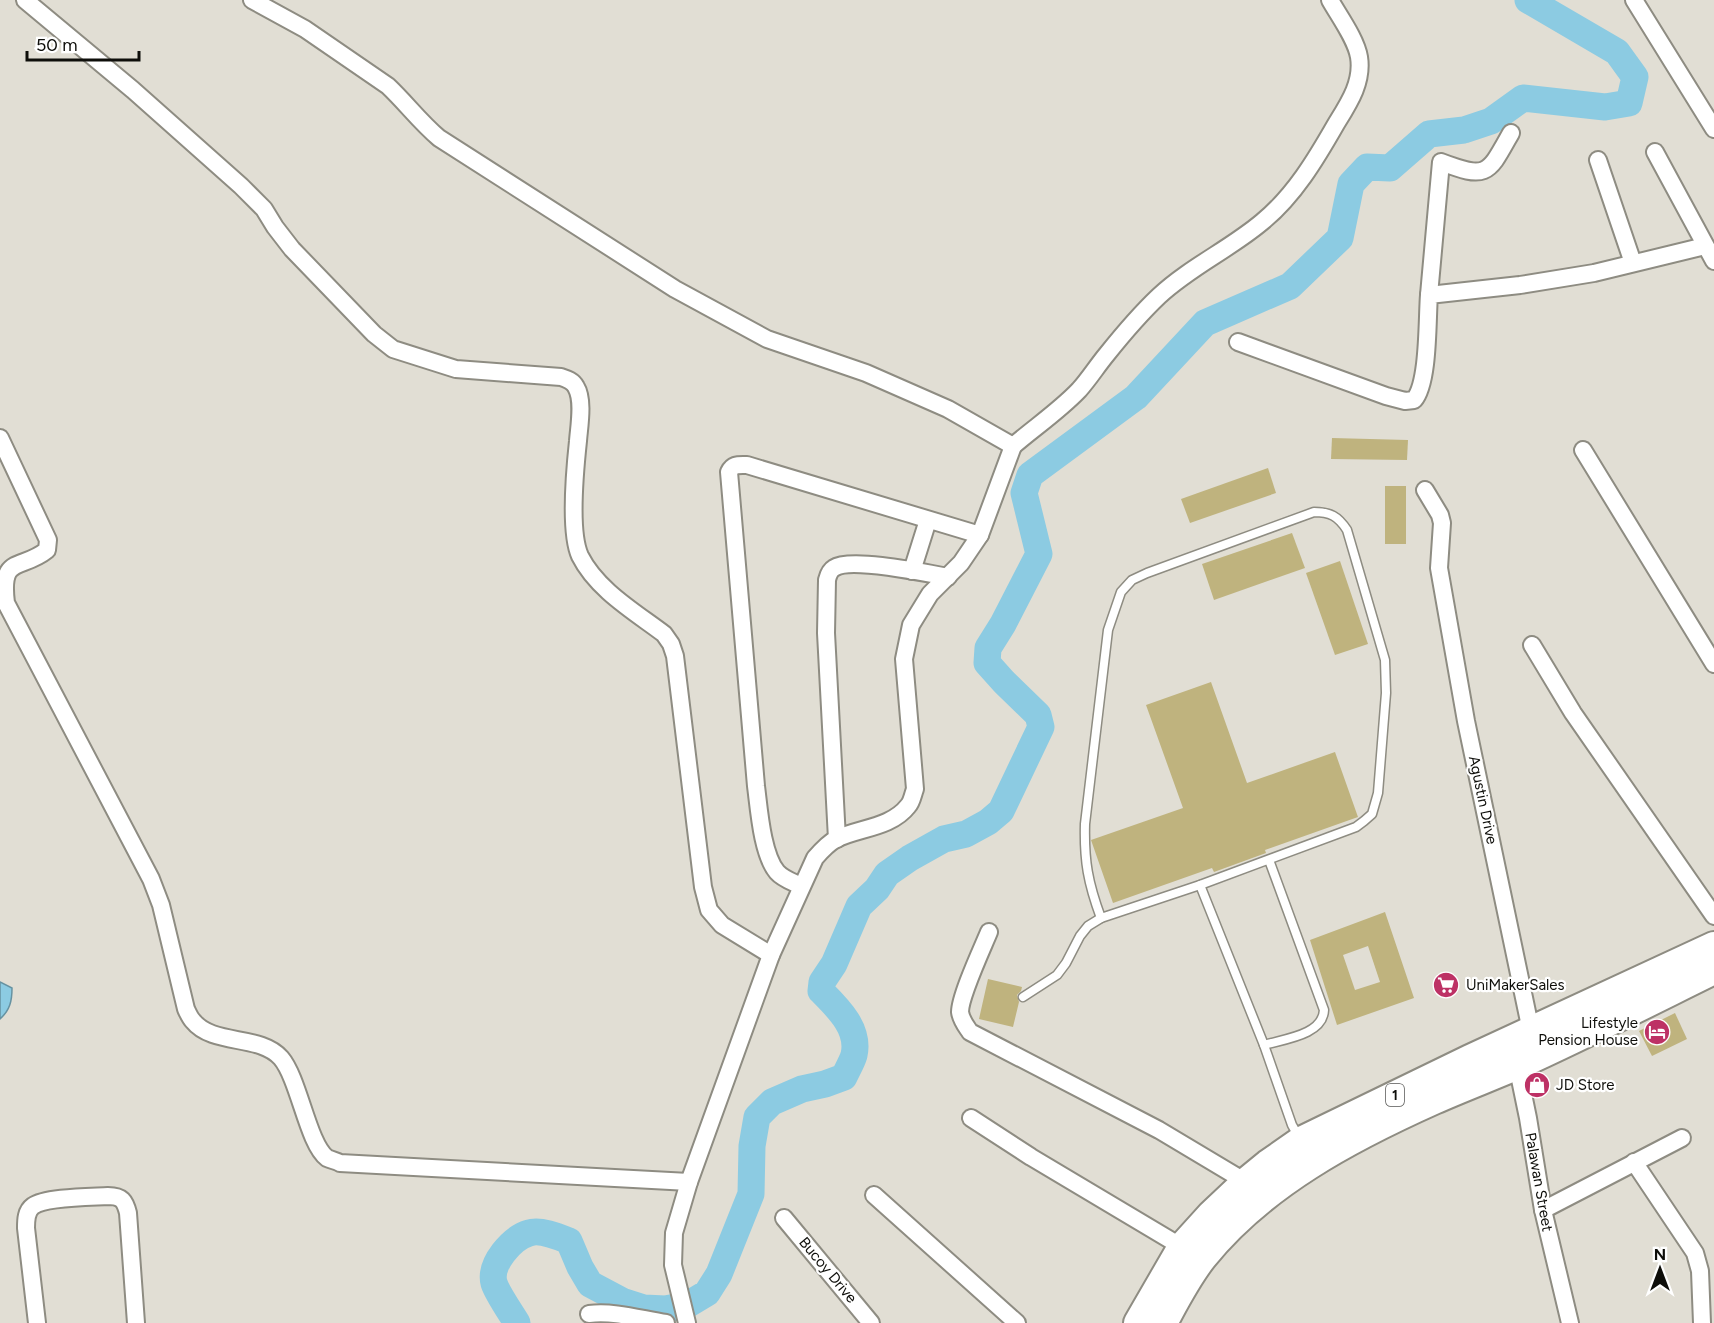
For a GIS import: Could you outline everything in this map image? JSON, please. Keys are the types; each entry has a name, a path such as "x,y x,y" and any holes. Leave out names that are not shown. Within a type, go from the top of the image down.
{"highway":[{"name":"1","path":"1520,1046 1714,946"},
{"name":"1","path":"1138,1323 1182,1247 1211,1215 1268,1164 1308,1152 1470,1059 1520,1046 1714,970"},
{"name":"1","path":"1162,1323 1201,1259 1249,1208 1308,1152"}],"street":[{"path":"25,0 133,90 241,186 264,209 292,249 374,334 393,349 456,369 561,377 572,381 578,388 580,415 573,527 579,554 589,571 607,590 664,634 671,644 675,656 703,887 709,910 722,925 771,955"},
{"path":"252,0 305,29 388,86 424,126 439,138 675,290 767,339 866,373 948,409 1013,446"},
{"path":"685,1316 673,1265 674,1233 771,955 801,886 815,858 825,846 837,839 880,825 897,816 909,806 915,789 904,659 911,625 930,594 969,554 980,535 1013,446 1064,406 1130,326 1160,295 1262,222 1282,204 1308,170 1354,94 1359,72 1359,56 1354,42 1330,0"},
{"path":"1634,0 1714,129"},
{"path":"1238,342 1386,396 1405,401 1414,400 1424,380 1441,162 1462,170 1484,171 1493,165 1511,133"},
{"path":"1655,152 1714,261"},
{"path":"1598,160 1632,263"},
{"path":"1429,295 1520,285 1594,273 1706,246"},
{"path":"0,438 48,540 47,550 10,567 3,574 1,585 6,603 151,879 161,905 186,1009 193,1022 217,1035 272,1051 281,1058 316,1143 327,1157 340,1163 690,1182"},
{"path":"1583,450 1714,664"},
{"path":"801,886 785,879 777,872 769,858 762,831 756,786 729,472 736,465 747,465 980,535"},
{"name":"Agustin Drive","path":"1425,490 1442,522 1439,568 1520,1046"},
{"path":"912,571 928,520"},
{"path":"837,839 826,633 827,580 830,572 835,567 844,564 860,564 948,577"},
{"path":"1532,645 1573,712 1714,916"},
{"path":"989,932 960,1012 970,1032 1159,1130 1246,1182"},
{"name":"Palawan Street","path":"1520,1046 1542,1210 1570,1323"},
{"path":"971,1118 1031,1157 1182,1247"},
{"path":"1542,1210 1682,1138"},
{"path":"1634,1162 1695,1253 1701,1271 1702,1323"},
{"path":"874,1195 1017,1323"},
{"path":"37,1323 26,1215 31,1207 39,1203 108,1196 123,1199 128,1213 136,1323"},
{"name":"Bucoy Drive","path":"784,1218 871,1323"},
{"path":"589,1314 602,1312 666,1323"}],"lane":[{"path":"1023,997 1057,975 1080,936 1088,926 1101,918 1200,885 1356,827 1372,813 1378,793 1386,693 1385,660 1347,530 1334,515 1314,512 1147,573 1132,580 1121,592 1108,630 1085,824 1086,871 1101,918"},
{"path":"1264,1045 1312,1031 1324,1017 1322,1001 1269,860"},
{"path":"1200,885 1264,1045 1292,1125 1308,1152"}],"water":[{"path":"0,982 12,988 12,997 10,1005 0,1019"}],"building":[{"path":"1332,438 1408,440 1407,460 1331,459"},
{"path":"1268,468 1276,493 1190,523 1181,499"},
{"path":"1385,486 1406,486 1406,544 1385,544"},
{"path":"1292,533 1305,568 1214,600 1202,564"},
{"path":"1340,561 1368,644 1335,655 1306,573"},
{"path":"1211,682 1247,783 1335,752 1358,817 1265,850 1266,853 1214,872 1212,868 1113,903 1091,840 1183,808 1146,705"},
{"path":"1385,912 1414,998 1337,1025 1310,940","holes":["1368,946 1380,982 1355,990 1343,955"]},
{"path":"988,979 1022,987 1017,995 1019,1002 1013,1027 979,1019"},
{"path":"1675,1013 1687,1039 1652,1056 1639,1031"}],"waterway":[{"path":"517,1323 498,1292 493,1276 498,1260 509,1246 522,1236 533,1232 549,1234 569,1241 590,1284 622,1301 644,1308 665,1309 687,1305 707,1293 719,1274 751,1194 752,1146 757,1117 772,1102 802,1089 844,1077 854,1055 854,1036 846,1020 821,991 822,982 834,964 859,906 877,889 887,874 910,858 944,839 966,834 988,822 1001,811 1041,727 1038,715 987,663 988,648 1039,554 1024,493 1030,475 1136,397 1205,323 1290,286 1340,238 1351,184 1367,167 1390,168 1429,134 1464,130 1491,121 1523,98 1605,107 1629,103 1635,77 1617,52 1528,0"}],"place":[{"name":"UniMakerSales","path":"1446,985"},
{"name":"Lifestyle Pension House","path":"1657,1032"},
{"name":"JD Store","path":"1537,1085"}]}
